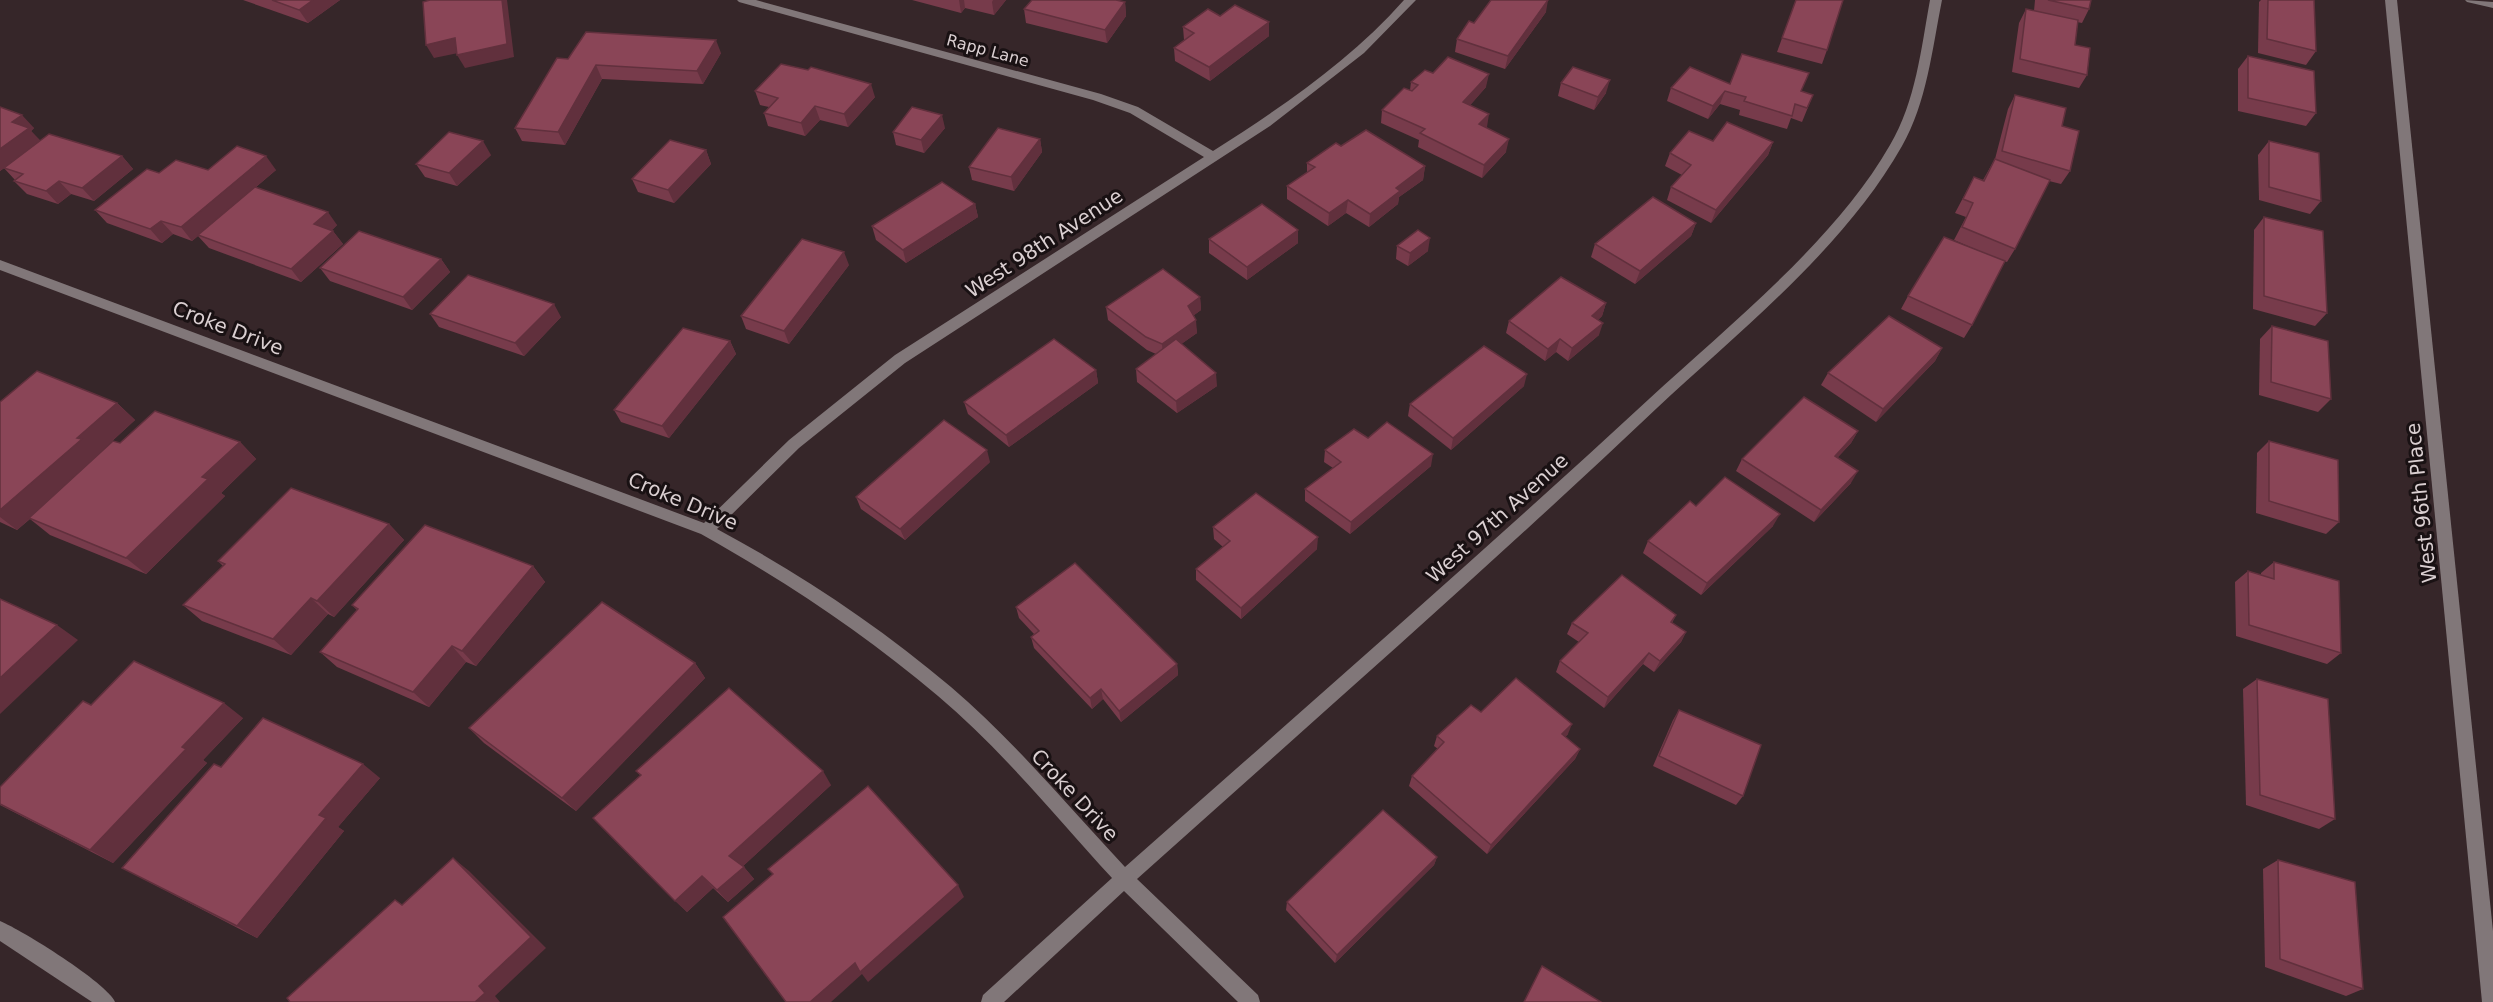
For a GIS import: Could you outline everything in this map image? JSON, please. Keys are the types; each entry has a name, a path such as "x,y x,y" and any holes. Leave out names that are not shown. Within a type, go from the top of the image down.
{"street":[{"name":"Rapp Lane","path":"743,0 1097,97 1134,110 1214,157"},
{"name":"West 98th Avenue","path":"706,530 794,444 900,359 1214,157 1325,81 1391,22 1410,0"},
{"name":"West 97th Avenue","path":"990,1002 1124,879 1523,525 1804,263 1855,207 1897,145 1918,96 1936,0"},
{"name":"West 96th Place","path":"2391,0 2491,1002"},
{"path":"2471,0 2493,4"},
{"name":"Croke Drive","path":"0,265 706,530 752,555 837,609 945,692 1018,764 1124,879 1251,1002"},
{"path":"0,930 91,988 106,1002"}],"building":[{"path":"272,0 313,0 299,10"},
{"path":"430,0 502,0 507,44 457,55 455,38 426,45 423,2"},
{"path":"1032,0 1116,0 1125,2 1105,30 1024,9"},
{"path":"1491,0 1548,0 1508,56 1457,39 1469,21 1474,23"},
{"path":"1796,0 1843,0 1827,50 1782,38"},
{"path":"2048,0 2091,0 2089,9"},
{"path":"2268,0 2314,0 2316,51 2267,39"},
{"path":"1235,5 1269,22 1209,67 1174,48 1194,33 1183,27 1208,9 1220,16"},
{"path":"2026,9 2078,20 2075,45 2090,48 2087,75 2020,59"},
{"path":"586,32 716,40 697,71 596,65 558,132 515,128 557,58 568,59"},
{"path":"1742,54 1809,73 1801,91 1813,95 1807,108 1795,104 1792,116 1744,101 1746,97 1725,91 1713,106 1671,88 1690,67 1730,84"},
{"path":"2248,56 2314,71 2316,113 2248,98"},
{"path":"1448,57 1489,74 1463,102 1489,114 1479,124 1509,139 1484,165 1420,133 1425,129 1382,110 1404,88 1412,91 1418,85 1411,82 1425,70 1433,73"},
{"path":"781,64 808,70 811,67 871,84 844,114 815,106 801,123 764,113 778,98 755,91"},
{"path":"1573,67 1610,80 1598,97 1561,83"},
{"path":"2015,95 2066,108 2062,126 2079,131 2070,171 2002,151"},
{"path":"0,107 22,115 12,122 29,128 0,149"},
{"path":"912,107 942,115 921,140 893,132"},
{"path":"1727,122 1773,142 1716,210 1671,187 1691,165 1670,153 1689,131 1713,141"},
{"path":"998,128 1040,139 1011,177 969,167"},
{"path":"1366,130 1425,166 1396,188 1400,191 1370,214 1348,200 1329,213 1287,186 1315,167 1307,163 1336,143 1341,146"},
{"path":"449,132 483,141 449,173 416,164"},
{"path":"49,134 122,156 82,188 59,181 46,191 14,181 23,174 4,168"},
{"path":"670,140 706,150 668,190 632,179"},
{"path":"2269,141 2319,153 2321,201 2269,187"},
{"path":"237,146 266,156 181,227 161,221 150,229 95,210 147,169 159,173 176,160 208,170"},
{"path":"1995,159 2050,180 2015,249 1962,227 1973,203 1963,199 1974,177 1984,181"},
{"path":"942,182 975,204 903,250 872,226"},
{"path":"255,187 328,212 314,224 333,231 291,269 198,235"},
{"path":"1653,197 1696,223 1640,271 1595,244"},
{"path":"1262,204 1298,230 1247,267 1209,239"},
{"path":"2264,217 2323,231 2327,313 2264,296"},
{"path":"1418,230 1430,238 1410,253 1397,246"},
{"path":"359,231 441,259 403,297 320,268"},
{"path":"1944,237 2005,261 1972,325 1908,296"},
{"path":"802,239 844,252 784,331 741,316"},
{"path":"1163,269 1200,297 1188,306 1196,320 1162,344 1146,337 1106,307"},
{"path":"468,275 554,304 515,343 430,314"},
{"path":"1561,277 1606,303 1592,316 1603,323 1572,348 1560,339 1548,349 1509,321"},
{"path":"1889,316 1942,348 1883,409 1828,373"},
{"path":"2272,326 2328,341 2331,399 2271,382"},
{"path":"683,328 730,341 662,426 614,410"},
{"path":"1054,339 1096,370 1006,435 964,402"},
{"path":"1176,339 1216,373 1176,401 1136,369"},
{"path":"1484,346 1527,374 1453,438 1410,404"},
{"path":"37,371 117,403 77,438 82,439 0,510 0,402"},
{"path":"1804,397 1858,431 1835,456 1858,471 1821,510 1742,459"},
{"path":"155,411 240,442 202,477 208,479 126,558 29,518 113,441 120,443"},
{"path":"944,420 987,450 900,529 856,497"},
{"path":"1387,422 1433,454 1351,522 1305,489 1341,462 1325,450 1354,429 1368,438"},
{"path":"2269,441 2338,460 2339,522 2269,501"},
{"path":"1725,477 1780,514 1707,583 1648,541 1690,501 1696,506"},
{"path":"291,488 389,524 317,601 311,598 273,639 183,605 225,564 218,561"},
{"path":"1256,493 1318,537 1241,608 1196,569 1230,541 1213,527"},
{"path":"425,525 533,566 462,651 452,646 413,692 320,652 358,609 352,605"},
{"path":"2274,562 2339,581 2341,653 2249,625 2248,571 2274,579"},
{"path":"1075,563 1177,664 1119,711 1101,689 1090,698 1031,637 1039,631 1016,607"},
{"path":"1622,575 1676,615 1671,622 1686,632 1660,661 1649,653 1608,697 1560,661 1588,633 1572,623"},
{"path":"0,599 57,625 0,678"},
{"path":"602,602 695,663 562,798 469,728"},
{"path":"134,661 224,703 182,747 186,749 90,850 0,804 0,787 83,701 91,705"},
{"path":"1516,678 1572,724 1562,734 1580,749 1491,845 1412,776 1444,742 1437,736 1471,705 1481,712"},
{"path":"2257,679 2328,699 2335,819 2260,795"},
{"path":"729,688 823,771 729,856 744,867 717,890 702,876 675,901 593,818 641,775 636,771"},
{"path":"1679,710 1761,745 1743,796 1659,756"},
{"path":"263,718 363,764 319,815 326,818 237,926 122,868 214,764 221,767"},
{"path":"868,786 958,885 860,972 855,963 810,1002 786,1002 723,917 773,874 768,869"},
{"path":"1383,810 1437,857 1337,955 1287,902"},
{"path":"453,858 531,937 479,986 485,993 475,1002 290,1002 287,998 395,900 402,905"},
{"path":"2278,860 2355,882 2363,989 2280,959"},
{"path":"1542,966 1601,1002 1524,1002"}]}
